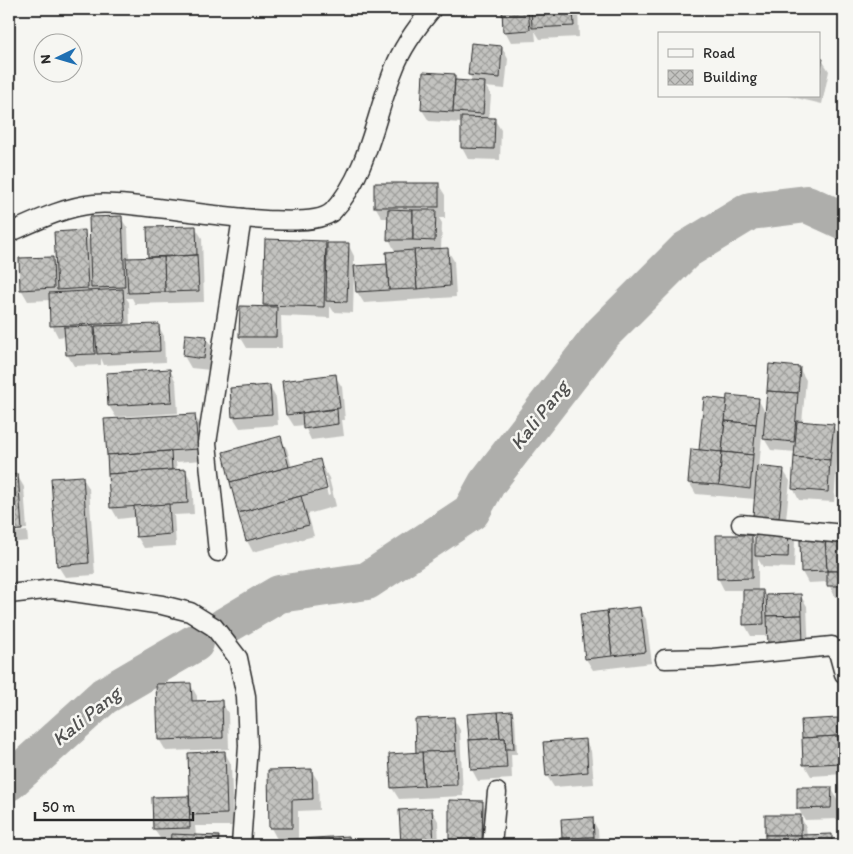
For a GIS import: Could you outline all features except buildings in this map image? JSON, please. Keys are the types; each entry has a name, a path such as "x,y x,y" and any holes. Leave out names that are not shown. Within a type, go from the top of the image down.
{"street":[{"path":"9,233 64,210 95,204 127,204 242,218 297,220 321,218 331,213 346,196 361,163 394,68 415,29 432,9"},
{"path":"218,552 207,443 242,218"},
{"path":"741,524 844,534"},
{"path":"9,594 54,589 162,605 190,612 214,626 238,658 246,696 248,746 241,845"},
{"path":"665,659 713,658 832,646 838,652 844,674"},
{"path":"492,845 497,792"}],"waterway":[{"name":"Kali Pang","path":"225,626 279,594 367,581 471,512 487,483 602,334 686,250 750,211 807,204 844,221"},
{"name":"Kali Pang","path":"9,782 104,696 195,643"}]}
